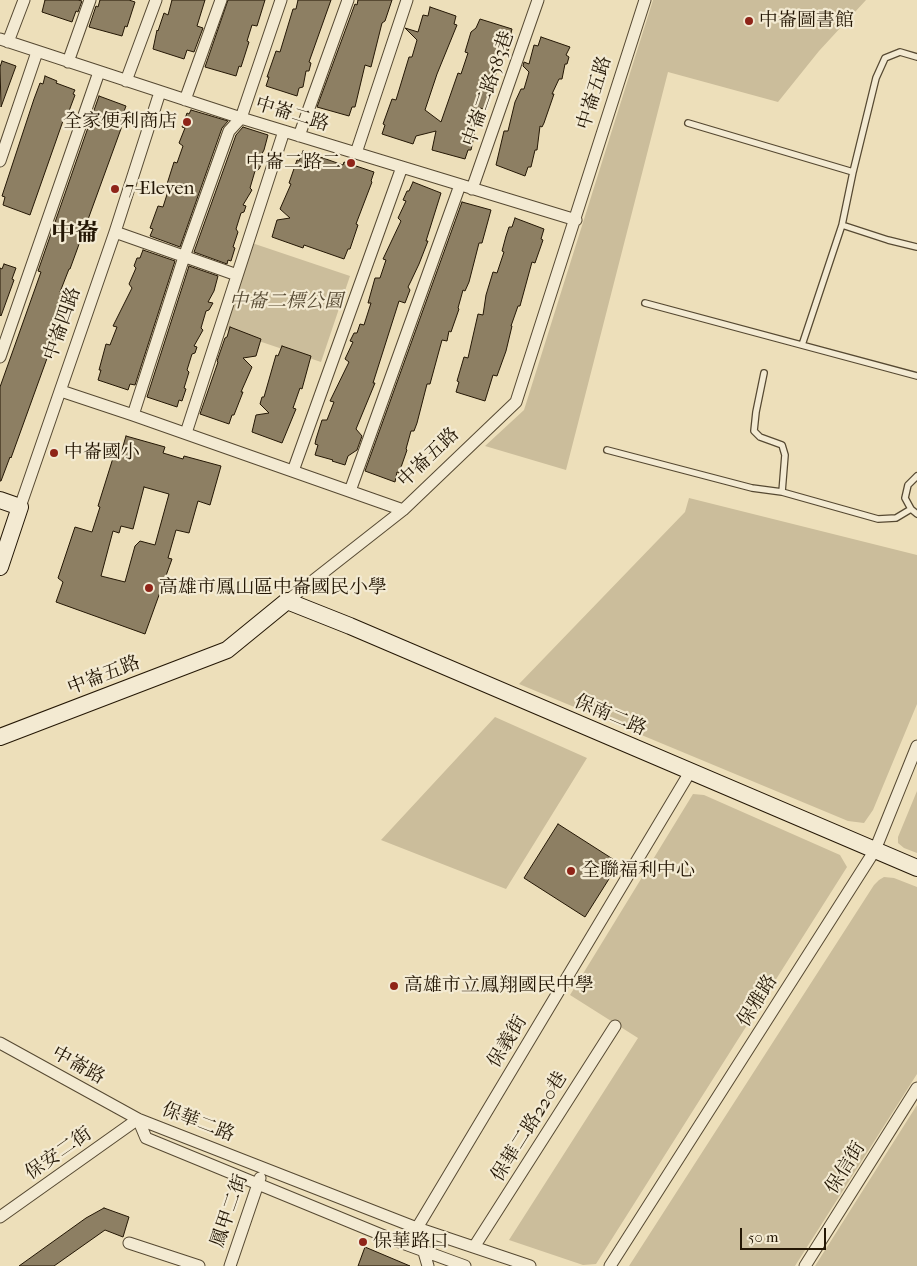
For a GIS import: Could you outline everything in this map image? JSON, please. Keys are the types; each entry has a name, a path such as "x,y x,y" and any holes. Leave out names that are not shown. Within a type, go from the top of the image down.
{"street":[{"path":"4,40 24,0"},
{"path":"68,62 90,0"},
{"path":"126,81 156,0"},
{"path":"185,100 221,0"},
{"path":"133,414 184,258 229,131 241,118 281,0"},
{"path":"299,136 348,0"},
{"path":"356,153 407,0"},
{"name":"中崙二路583巷","path":"472,188 538,0"},
{"name":"中崙五路","path":"0,737 227,650 404,510 516,402 576,220 645,0"},
{"name":"中崙二路","path":"4,40 241,118 576,220"},
{"path":"0,161 37,52"},
{"path":"0,357 99,72"},
{"name":"中崙四路","path":"0,567 115,232 160,92"},
{"path":"186,433 284,131"},
{"path":"294,471 402,167"},
{"path":"350,491 460,185"},
{"path":"115,232 184,258 237,275"},
{"path":"61,391 133,414 404,510"},
{"path":"0,500 20,507"},
{"name":"保南二路","path":"287,602 350,626 917,868"},
{"name":"保雅路","path":"610,1266 874,850 917,746"},
{"name":"保義街","path":"417,1228 690,772"},
{"name":"保華二路220巷","path":"474,1247 615,1026"},
{"name":"中崙路","path":"0,1043 138,1119"},
{"name":"保信街","path":"805,1266 917,1088"},
{"name":"保華二路","path":"138,1119 417,1228 530,1266"},
{"name":"保華二路","path":"138,1119 146,1138 466,1266"},
{"name":"保安二街","path":"0,1217 138,1119"},
{"name":"鳳甲二街","path":"230,1266 263,1167"},
{"path":"417,1228 428,1266"},
{"path":"129,1243 199,1266"}],"lane":[{"path":"802,345 842,225 876,78 886,58 900,52 917,57"},
{"path":"688,124 853,172"},
{"path":"842,225 917,247"},
{"path":"646,303 917,376"},
{"path":"764,373 754,431 760,437 782,444 785,455 782,492"},
{"path":"607,450 752,488 782,492 878,519 896,518 911,509"},
{"path":"917,476 908,485 906,498 911,509 917,514"}],"green space":[{"path":"653,0 866,0 819,51 778,102 668,72 566,470 485,446 524,410"},
{"name":"中崙二標公園","path":"252,243 350,276 321,362 223,329"},
{"path":"689,498 917,555 917,704 873,810 864,823 848,821 519,684 685,512"},
{"path":"495,717 587,758 506,889 381,840"},
{"path":"917,791 917,853 904,848 898,843 898,837"},
{"path":"693,794 704,795 840,855 847,867 596,1264 583,1265 509,1240 638,1038 570,995"},
{"path":"884,877 894,878 917,887 917,1074 795,1266 629,1266 874,885"},
{"path":"917,1105 917,1266 815,1266"}],"building":[{"path":"45,0 82,1 72,22 42,12"},
{"path":"100,0 129,0 135,2 122,36 89,27"},
{"path":"172,0 205,0 197,26 203,28 194,52 187,50 184,59 153,49 157,30 164,13 168,15"},
{"path":"228,0 265,0 257,26 252,25 247,41 249,42 236,76 205,67"},
{"path":"298,0 331,0 309,62 311,63 309,71 306,71 303,87 299,88 297,96 266,86 269,77 267,77 276,51 280,52 293,9 296,9"},
{"path":"358,0 392,0 385,21 382,23 371,67 365,65 355,107 352,107 349,116 317,107"},
{"path":"430,7 456,16 454,24 457,25 425,110 441,122 458,73 461,74 468,53 465,52 471,32 476,28 480,19 512,29 510,37 513,38 492,83 487,110 480,108 471,150 468,150 465,159 432,150 436,131 416,136 413,144 382,134 385,125 383,124 392,99 396,100 409,57 412,57 417,40 405,28 418,32 423,15 428,16"},
{"path":"541,37 570,47 566,55 569,57 567,64 565,64 562,79 559,79 552,94 554,94 544,123 542,127 540,126 537,150 535,150 531,167 528,167 525,176 496,165 504,131 508,131 515,102 521,89 524,89 529,72 523,66 524,62 529,64 534,45 538,46"},
{"path":"2,61 16,66 1,107 0,67"},
{"path":"45,76 57,81 56,83 75,90 73,94 75,95 66,119 64,118 30,215 3,205 5,197 2,196 34,99 40,83 43,84"},
{"path":"99,96 126,106 123,114 126,115 60,292 67,295 64,302 67,303 11,458 0,481 0,387 41,272 38,271"},
{"path":"191,110 228,121 222,128 180,247 150,236 153,229 150,228 158,206 163,207 170,185 167,184 174,162 177,163 183,146 179,143 185,128 182,127 187,113 189,114"},
{"path":"243,127 268,135 264,150 258,161 262,163 259,169 255,171 250,188 252,190 243,205 246,206 244,212 241,213 236,229 238,232 231,261 228,260 227,264 194,252 236,135"},
{"path":"303,151 343,165 344,162 374,172 356,224 358,225 350,249 348,249 344,259 304,245 303,248 272,237 277,220 290,218 280,209 291,184 289,183 297,160 299,161"},
{"path":"413,182 441,193 426,241 428,241 408,287 410,290 405,303 399,301 373,383 375,383 356,429 362,436 357,450 348,456 345,465 315,455 318,445 315,444 316,439 322,420 327,420 334,402 330,401 349,362 345,359 353,342 350,341 354,333 357,333 360,324 364,325 371,303 368,303 375,278 380,278 386,260 383,259 401,221 398,218 406,201 403,200"},
{"path":"462,202 491,210 482,243 479,243 469,282 465,291 463,290 459,309 451,332 449,331 447,341 442,340 430,384 427,384 417,423 414,431 411,431 407,450 399,473 397,472 395,482 365,471"},
{"path":"515,218 544,229 541,239 543,240 535,263 532,262 520,306 518,306 511,326 506,351 497,376 493,375 485,401 456,392 459,382 457,381 464,357 468,358 478,314 483,315 486,295 493,272 497,273 504,252 502,251 506,236"},
{"path":"143,250 175,261 135,385 130,384 128,390 98,380 101,370 99,370 106,344 110,345 117,327 113,326 132,288 129,284 136,268 134,266"},
{"path":"4,264 16,268 12,279 14,280 1,316 0,268 2,269"},
{"path":"189,266 218,276 214,291 208,302 213,303 209,310 206,311 201,328 203,330 194,346 197,347 195,353 192,354 187,370 189,372 184,388 186,389 182,401 179,400 177,407 147,397"},
{"path":"230,327 261,339 256,356 243,358 252,367 229,424 200,414"},
{"path":"282,346 311,356 302,389 300,388 293,408 296,409 282,443 252,432 256,415 269,413 260,404 262,397 264,397 276,355 278,356"},
{"path":"126,436 165,447 163,453 183,459 184,456 221,466 210,505 198,501 189,533 176,530 168,558 172,559 145,634 56,602 63,582 58,578 75,527 92,532 113,458 119,460","holes":["144,487 169,494 155,545 140,541 135,546 125,582 101,576 113,531 119,533 121,526 133,529"]},
{"name":"全聯福利中心","path":"558,824 619,863 585,917 524,878"},
{"path":"104,1208 129,1217 123,1237 105,1230 54,1266 19,1266 86,1218"},
{"path":"365,1247 410,1266 358,1266"}],"place":[{"name":"中崙圖書館","path":"749,21"},
{"name":"全家便利商店","path":"187,122"},
{"name":"中崙二路二","path":"351,163"},
{"name":"7-Eleven","path":"115,189"},
{"name":"中崙國小","path":"54,453"},
{"name":"高雄市鳳山區中崙國民小學","path":"149,588"},
{"name":"全聯福利中心","path":"571,871"},
{"name":"高雄市立鳳翔國民中學","path":"394,986"},
{"name":"保華路口","path":"363,1242"}],"district":[{"name":"中崙","path":"75,234"}]}
